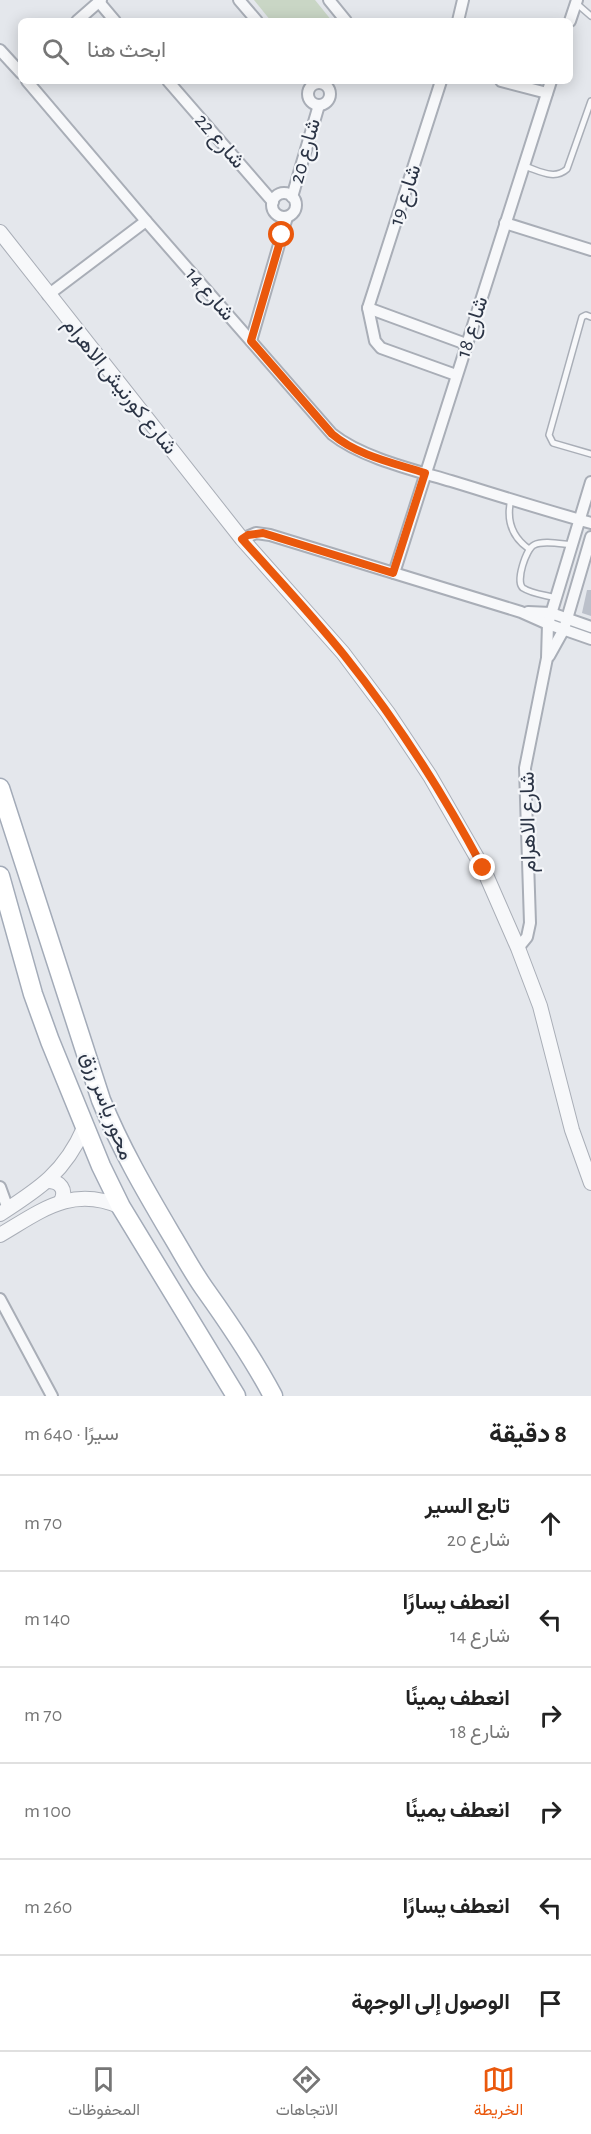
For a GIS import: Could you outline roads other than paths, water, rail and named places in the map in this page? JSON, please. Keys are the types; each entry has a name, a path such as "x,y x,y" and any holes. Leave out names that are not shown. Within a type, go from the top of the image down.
{"main road":[{"name":"محور ياسر رزق","path":"0,788 101,1100 112,1126 136,1176 273,1396"},
{"name":"محور ياسر رزق","path":"0,876 33,993 84,1128 121,1207 234,1391"},
{"path":"205,1343 214,1344 223,1341 229,1333 230,1324"},
{"path":"234,1391 242,1373 258,1369"}],"street":[{"path":"238,0 253,18"},
{"path":"329,0 344,18"},
{"path":"459,18 463,0"},
{"path":"80,18 100,1 113,18"},
{"path":"571,18 576,2"},
{"path":"0,50 18,69"},
{"name":"شارع 14","path":"30,84 332,434 360,452 591,523"},
{"name":"شارع 22","path":"171,84 273,202"},
{"path":"316,84 308,93 309,99 319,105 327,102 330,97 329,88 319,84"},
{"name":"شارع 19","path":"440,84 368,308 375,341 381,348 456,375"},
{"path":"512,84 547,93"},
{"name":"شارع 18","path":"393,573 550,84"},
{"name":"شارع 20","path":"292,197 319,105"},
{"path":"251,341 287,217 295,210 296,203 292,197 286,194 279,195 273,202 274,212 287,217"},
{"path":"48,295 146,221"},
{"path":"505,223 591,250"},
{"name":"شارع كورنيش الاهرام","path":"0,232 242,539 343,653 410,744 450,808 483,868 518,948 543,1016 572,1130 591,1183"},
{"path":"368,308 466,344"},
{"name":"شارع الاهرام","path":"518,948 527,937 530,923 525,768 547,658 549,619 591,483"},
{"path":"242,539 248,535 263,533 521,612 566,624 591,627"},
{"name":"شارع الاهرام","path":"547,658 566,624 591,537"},
{"path":"566,624 591,639"},
{"path":"0,1187 4,1211 48,1181 71,1154 84,1128"},
{"path":"48,1181 56,1182 62,1187 64,1194 61,1201"},
{"path":"0,1235 61,1201 90,1198 121,1207"},
{"path":"0,1299 52,1396"}],"lane":[{"path":"576,2 591,16"},
{"path":"523,166 553,175 558,175 567,169 591,101"},
{"path":"591,317 586,315 582,317 549,435 552,443 591,454"},
{"path":"512,500 509,513 512,527 519,540 529,549"},
{"path":"556,598 524,589 519,577 529,549 534,545 541,543 572,545"}]}
